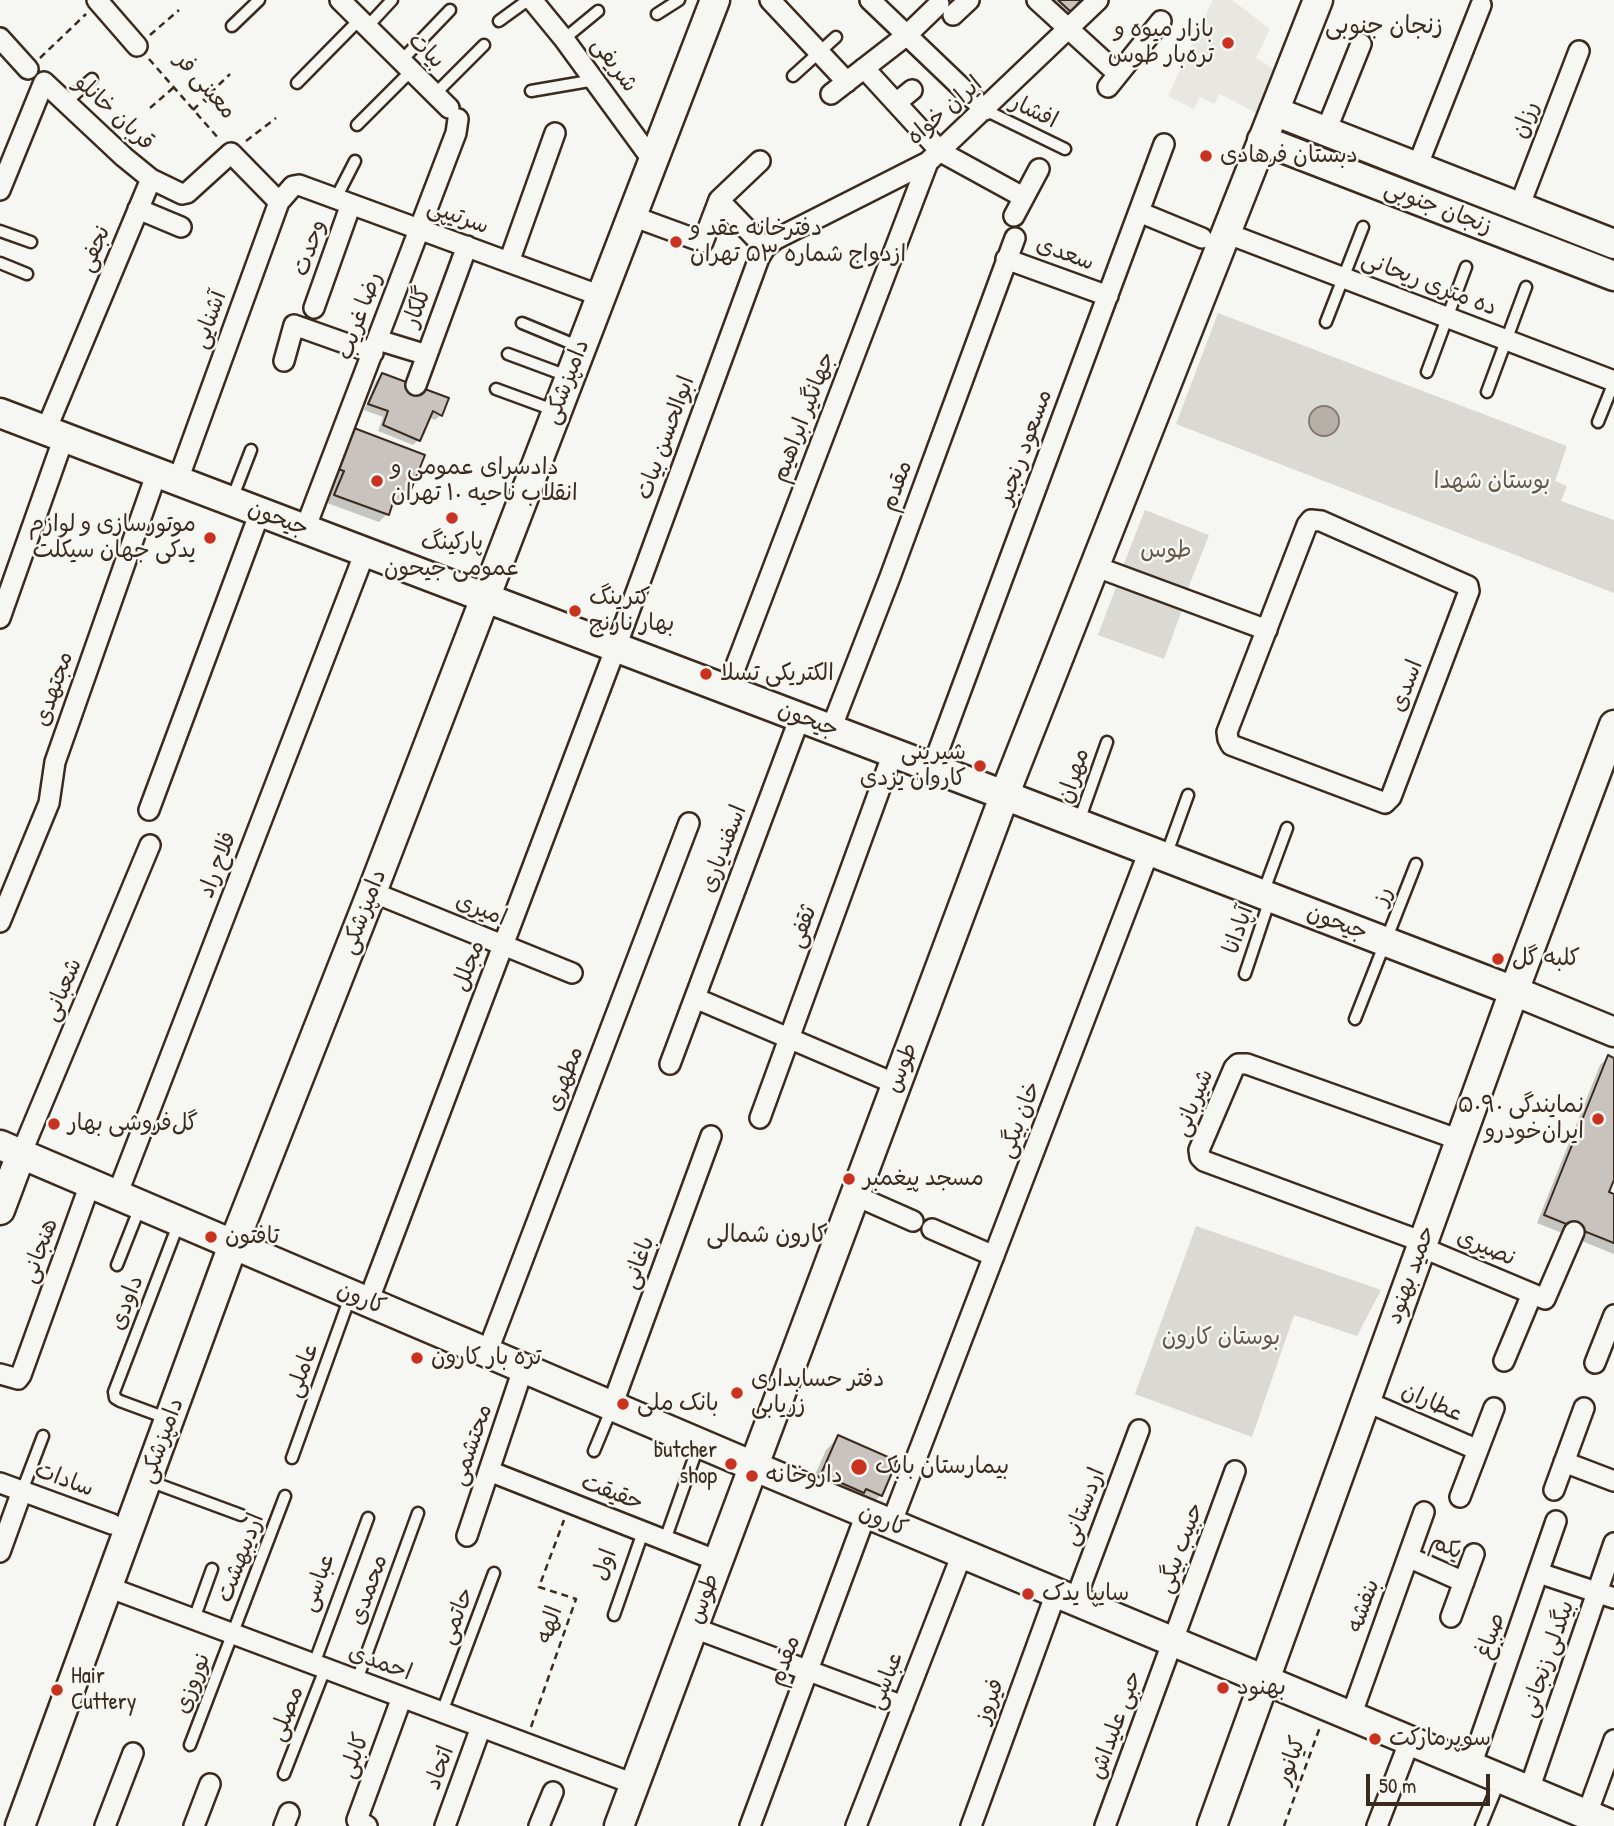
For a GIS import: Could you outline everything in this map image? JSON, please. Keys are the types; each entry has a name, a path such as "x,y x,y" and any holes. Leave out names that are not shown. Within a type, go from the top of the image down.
{"main road":[{"name":"دامپزشکی","path":"20,1826 108,1587 120,1528 147,1481 233,1245 372,892 715,0"},
{"name":"طوس","path":"619,1826 1004,795 1094,566 1214,236 1262,140 1318,0"},
{"name":"زنجان جنوبی","path":"1274,111 1614,244"},
{"name":"زنجان جنوبی","path":"1262,140 1614,276"},
{"name":"جیحون","path":"0,413 1004,795 1614,1032"},
{"name":"حمید بهنود","path":"1212,1826 1514,991 1614,725"},
{"name":"کارون","path":"10,1150 753,1466 1614,1826"},
{"path":"0,1210 10,1150"}],"street":[{"name":"بیات","path":"340,0 454,113"},
{"name":"شریفی","path":"530,0 564,39 653,161"},
{"path":"770,0 819,53 839,88 946,9 969,0"},
{"path":"870,0 985,110"},
{"path":"1037,0 1069,30 1113,80 1161,20"},
{"name":"ایران خواه","path":"765,248 776,239 935,157 1098,0"},
{"path":"98,1 137,46"},
{"path":"1418,167 1481,5"},
{"path":"0,38 28,69"},
{"path":"1326,131 1362,44"},
{"name":"رزان","path":"1519,207 1579,51"},
{"path":"864,68 896,103 935,157 1023,197"},
{"name":"قربان خانلو","path":"0,190 44,82 151,179"},
{"path":"896,103 912,90"},
{"name":"رضا غریب","path":"304,529 456,133 454,113"},
{"path":"509,262 555,133"},
{"name":"مسعود رنجبر","path":"932,768 1164,144"},
{"path":"151,179 187,194 231,153"},
{"name":"معینی فر","path":"231,153 279,201"},
{"name":"جهانگیر ابراهیم","path":"726,689 935,157"},
{"path":"632,216 704,242 719,200 760,161"},
{"path":"1014,216 1039,169"},
{"name":"نجفی","path":"0,618 55,434 151,179"},
{"name":"سرتیپی","path":"279,201 293,186 299,185 601,296"},
{"path":"719,200 765,248"},
{"name":"آشنایی","path":"167,477 279,201"},
{"name":"وحدت","path":"314,308 343,201"},
{"path":"138,209 181,227"},
{"name":"ده متری ریحانی","path":"1139,212 1344,278 1614,381"},
{"name":"مقدم","path":"831,729 1015,238"},
{"name":"گلکار","path":"416,385 467,247"},
{"name":"ابوالحسن بیات","path":"616,647 754,267 765,248"},
{"name":"سعدی","path":"1006,259 1108,296"},
{"path":"284,362 294,325 376,346 427,355"},
{"name":"مجتهدی","path":"0,922 49,803 55,762 167,477"},
{"path":"149,810 260,512"},
{"name":"اسدی","path":"1311,520 1321,521 1468,586 1469,592 1445,656 1391,797 1385,803 1231,745 1227,732 1267,630 1311,520"},
{"name":"فلاح راد","path":"129,1200 365,552"},
{"path":"1094,566 1267,630"},
{"name":"مجلل","path":"359,1299 503,945 616,647"},
{"name":"اسفندیاری","path":"670,1063 800,717"},
{"name":"ثقفی","path":"760,1118 893,753"},
{"name":"مطهری","path":"487,1353 689,823"},
{"name":"شعبانی","path":"10,1150 150,845"},
{"name":"خان بیگی","path":"879,1519 994,1256 1157,854"},
{"name":"امیری","path":"372,892 572,974"},
{"path":"695,998 896,1084"},
{"name":"شیربانی","path":"1422,1245 1204,1161 1199,1150 1238,1064 1247,1064 1460,1140"},
{"name":"باغانی","path":"612,1406 711,1136"},
{"name":"هنجانی","path":"0,1374 18,1379 21,1375 90,1184"},
{"path":"854,1195 913,1221"},
{"path":"932,1229 994,1256"},
{"name":"نصیری","path":"1422,1245 1545,1299 1574,1232"},
{"name":"نصیری","path":"1504,1361 1532,1294"},
{"path":"1603,1354 1614,1315"},
{"name":"محتشمی","path":"467,1536 523,1368"},
{"name":"عطاران","path":"1365,1401 1478,1450"},
{"path":"1460,1497 1494,1408"},
{"path":"1554,1490 1584,1408"},
{"name":"اردستانی","path":"1065,1597 1139,1430"},
{"path":"1564,1462 1614,1481"},
{"name":"حقیقت","path":"489,1471 718,1561"},
{"name":"حبیب بیگی","path":"1172,1641 1235,1471"},
{"name":"سادات","path":"0,1483 120,1528"},
{"path":"0,1552 22,1491"},
{"name":"بنفشه","path":"1339,1711 1408,1557 1424,1512"},
{"name":"مقدم","path":"750,1826 808,1671 879,1519"},
{"name":"صباغ","path":"1471,1766 1556,1521"},
{"name":"بیگدلی زنجانی","path":"1529,1790 1605,1595 1614,1543"},
{"name":"عباسی","path":"856,1826 962,1554"},
{"name":"یکم","path":"1451,1617 1474,1554"},
{"name":"یکم","path":"1408,1557 1464,1582"},
{"path":"1539,1573 1605,1595"},
{"name":"احمدی","path":"108,1587 634,1784"},
{"name":"فیروز","path":"971,1826 1065,1597"},
{"path":"694,1628 903,1706"},
{"name":"حبی علیداش","path":"1105,1826 1172,1641"},
{"name":"کابلی","path":"368,1826 357,1820 402,1697"},
{"name":"اتحاد","path":"445,1826 481,1727"},
{"path":"1587,1814 1614,1740"},
{"path":"1377,1826 1410,1741"},
{"path":"105,1826 133,1753"},
{"path":"194,1826 211,1784"},
{"path":"539,1826 553,1792"}],"lane":[{"path":"232,26 259,0"},
{"path":"297,83 392,0"},
{"path":"499,21 530,0"},
{"path":"657,14 679,0"},
{"path":"357,125 450,10"},
{"path":"564,39 598,11"},
{"path":"793,76 836,37"},
{"path":"435,94 484,45"},
{"path":"66,102 92,79"},
{"path":"531,91 595,80"},
{"name":"افشار","path":"985,110 1065,149"},
{"path":"343,201 355,161"},
{"path":"1326,322 1363,227"},
{"path":"0,231 31,243"},
{"path":"0,263 27,274"},
{"path":"1427,372 1466,267"},
{"path":"1487,392 1526,287"},
{"path":"522,323 581,347"},
{"path":"508,354 570,377"},
{"path":"1598,422 1614,381"},
{"path":"496,389 556,411"},
{"path":"231,501 251,450"},
{"name":"مهران","path":"1078,824 1107,742"},
{"path":"1157,854 1188,795"},
{"name":"آپادانا","path":"1245,974 1287,828"},
{"name":"رز","path":"1355,1019 1416,864"},
{"path":"117,1265 129,1200"},
{"name":"داودی","path":"169,1420 115,1398 114,1392 179,1222"},
{"name":"عاملی","path":"292,1458 359,1299"},
{"path":"594,1451 612,1406"},
{"path":"22,1491 43,1436"},
{"path":"665,1540 694,1458"},
{"path":"147,1481 241,1515"},
{"name":"اردیبهشت","path":"233,1634 285,1496"},
{"name":"محمدی","path":"356,1680 418,1513"},
{"name":"عباسی","path":"319,1667 368,1518"},
{"name":"اول","path":"614,1615 643,1532"},
{"path":"194,1619 212,1569"},
{"name":"حاتمی","path":"442,1712 494,1573"},
{"name":"نوروزی","path":"190,1745 233,1634"},
{"name":"مصلی","path":"284,1774 319,1667"},
{"path":"1481,1826 1500,1778"}],"path":[{"path":"28,69 98,1"},
{"path":"137,46 179,10"},
{"name":"معینی فر","path":"137,46 231,153"},
{"path":"193,110 230,74"},
{"path":"150,108 173,88"},
{"path":"231,153 276,118"},
{"name":"الهه","path":"525,1743 576,1600 539,1587 570,1503"},
{"name":"کیانور","path":"1284,1826 1339,1711"}],"shaded area":[{"name":"بازار میوه و تره‌بار طوس","path":"1213,0 1232,0 1270,29 1256,58 1274,69 1256,113 1220,94 1214,104 1200,97 1194,109 1168,96"},
{"path":"1324,406 1334,411 1339,421 1334,431 1324,436 1314,431 1309,421 1314,411"}],"green space":[{"name":"بوستان شهدا","path":"1218,313 1567,446 1555,481 1567,486 1561,501 1614,520 1614,593 1176,424"},
{"name":"طوس","path":"1145,510 1209,535 1187,591 1123,566"},
{"name":"طوس","path":"1116,587 1182,610 1164,659 1098,635"},
{"name":"بوستان کارون","path":"1196,1226 1381,1290 1357,1336 1294,1315 1252,1437 1135,1394"}],"building":[{"path":"1058,0 1081,0 1071,12"},
{"path":"382,373 449,398 442,416 433,411 420,441 383,425 388,411 368,404"},
{"name":"دادسرای عمومی و انقلاب ناحیه ۱۰ تهران","path":"354,428 425,455 409,495 397,490 389,515 334,495 344,471 338,469"},
{"name":"نمایندگی ۵۰۹۰ ایران‌خودرو","path":"1608,1055 1614,1058 1614,1180 1609,1192 1614,1194 1614,1243 1544,1215"},
{"name":"بیمارستان بابک","path":"838,1435 897,1461 882,1496 866,1489 864,1493 821,1474"}],"place":[{"name":"بازار میوه و تره‌بار طوس","path":"1228,43"},
{"name":"دبستان فرهادی","path":"1206,156"},
{"name":"دفترخانه عقد و ازدواج شماره ۵۳ تهران","path":"676,242"},
{"name":"دادسرای عمومی و انقلاب ناحیه ۱۰ تهران","path":"377,481"},
{"name":"پارکینگ عمومی جیحون","path":"452,518"},
{"name":"موتورسازی و لوازم یدکی جهان سیکلت","path":"210,538"},
{"name":"کترینگ بهار نارنج","path":"575,611"},
{"name":"الکتریکی تسلا","path":"706,674"},
{"name":"شیرینی کاروان یزدی","path":"980,766"},
{"name":"کلبه گل","path":"1498,959"},
{"name":"نمایندگی ۵۰۹۰ ایران‌خودرو","path":"1598,1119"},
{"name":"گل‌فروشی بهار","path":"54,1124"},
{"name":"مسجد پیغمبر","path":"849,1179"},
{"name":"تافتون","path":"211,1237"},
{"name":"تره بار کارون","path":"417,1358"},
{"name":"دفتر حسابداری زریابی","path":"737,1393"},
{"name":"بانک ملی","path":"623,1404"},
{"name":"butcher shop","path":"731,1464"},
{"name":"بیمارستان بابک","path":"859,1467"},
{"name":"داروخانه","path":"752,1476"},
{"name":"سایپا یدک","path":"1028,1594"},
{"name":"بهنود","path":"1223,1688"},
{"name":"Hair Cuttery","path":"57,1690"},
{"name":"سوپرمارکت","path":"1375,1739"}],"district":[{"name":"زنجان جنوبی","path":"1384,27"},
{"name":"کارون شمالی","path":"767,1236"}]}
